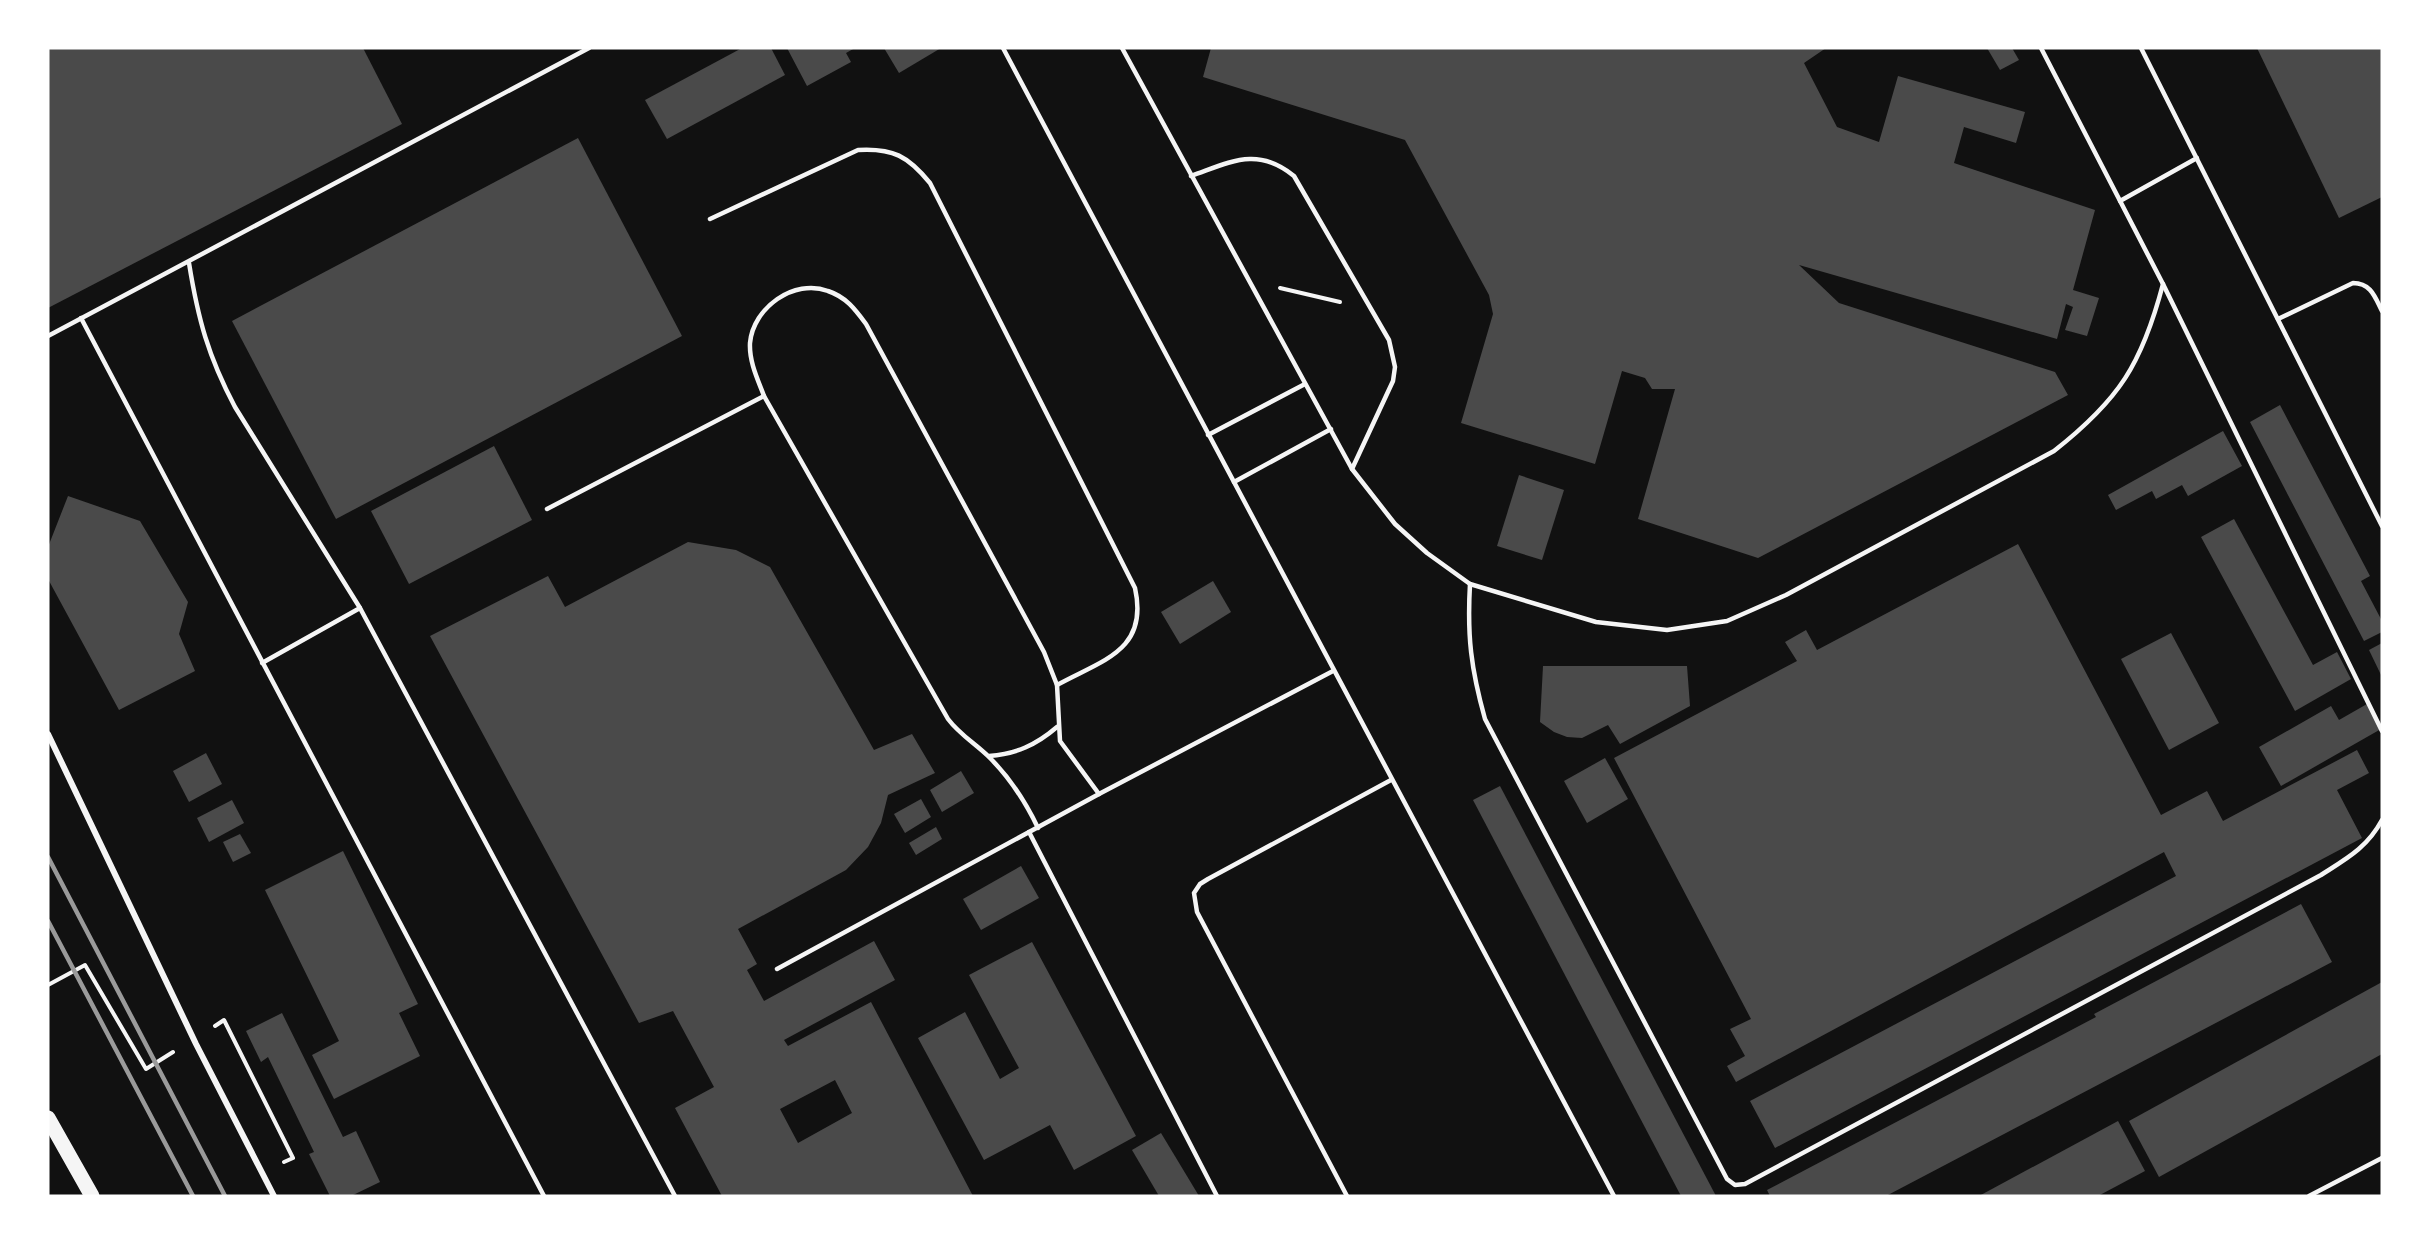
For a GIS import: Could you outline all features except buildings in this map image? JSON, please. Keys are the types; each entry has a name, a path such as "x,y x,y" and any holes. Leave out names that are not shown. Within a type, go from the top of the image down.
{"main road":[{"path":"48,1118 92,1196"}],"street":[{"path":"48,734 196,1044 274,1196"}],"lane":[{"path":"48,336 589,48"},
{"path":"1003,48 1614,1196"},
{"path":"1122,48 1251,289 1352,469 1395,524 1427,553 1470,584 1596,622 1667,630 1727,621 1786,595 2062,445 2085,427 2112,398 2134,365 2151,329 2163,284"},
{"path":"2041,48 2163,284 2382,731"},
{"path":"2141,48 2382,526"},
{"path":"710,219 858,150 880,149 900,154 917,166 930,183 1135,588 1139,607 1137,626 1129,643 1057,685"},
{"path":"1191,176 1242,158 1256,158 1283,167 1294,176 1389,340 1395,368 1393,381 1352,469"},
{"path":"2120,201 2197,159"},
{"path":"189,262 204,340 235,407 360,608 675,1196"},
{"path":"2278,319 2354,283 2366,285 2371,289 2382,311"},
{"path":"1038,828 1027,806 989,756 968,742 948,719 764,396 753,368 750,342 759,318 777,298 801,288 827,290 850,303 866,324 1044,652 1057,685 1058,727 1065,749 1099,794"},
{"path":"81,318 544,1196"},
{"path":"1208,435 1305,384"},
{"path":"547,509 764,396"},
{"path":"1234,482 1331,429"},
{"path":"1470,584 1467,629 1471,664 1485,719 1727,1179 1735,1185 1740,1186 1756,1179 2320,875 2373,838 2382,820"},
{"path":"262,663 360,608"},
{"path":"777,969 1099,794 1333,671"},
{"path":"989,756 1026,748 1058,727"},
{"path":"1347,1196 1197,912 1194,893 1208,879 1391,780"},
{"path":"1029,832 1217,1196"},
{"path":"2309,1196 2382,1158"}],"path":[{"path":"1251,289 1282,288 1336,302 1364,298"}],"railway":[{"path":"48,857 225,1196"},
{"path":"48,921 193,1196"}]}
